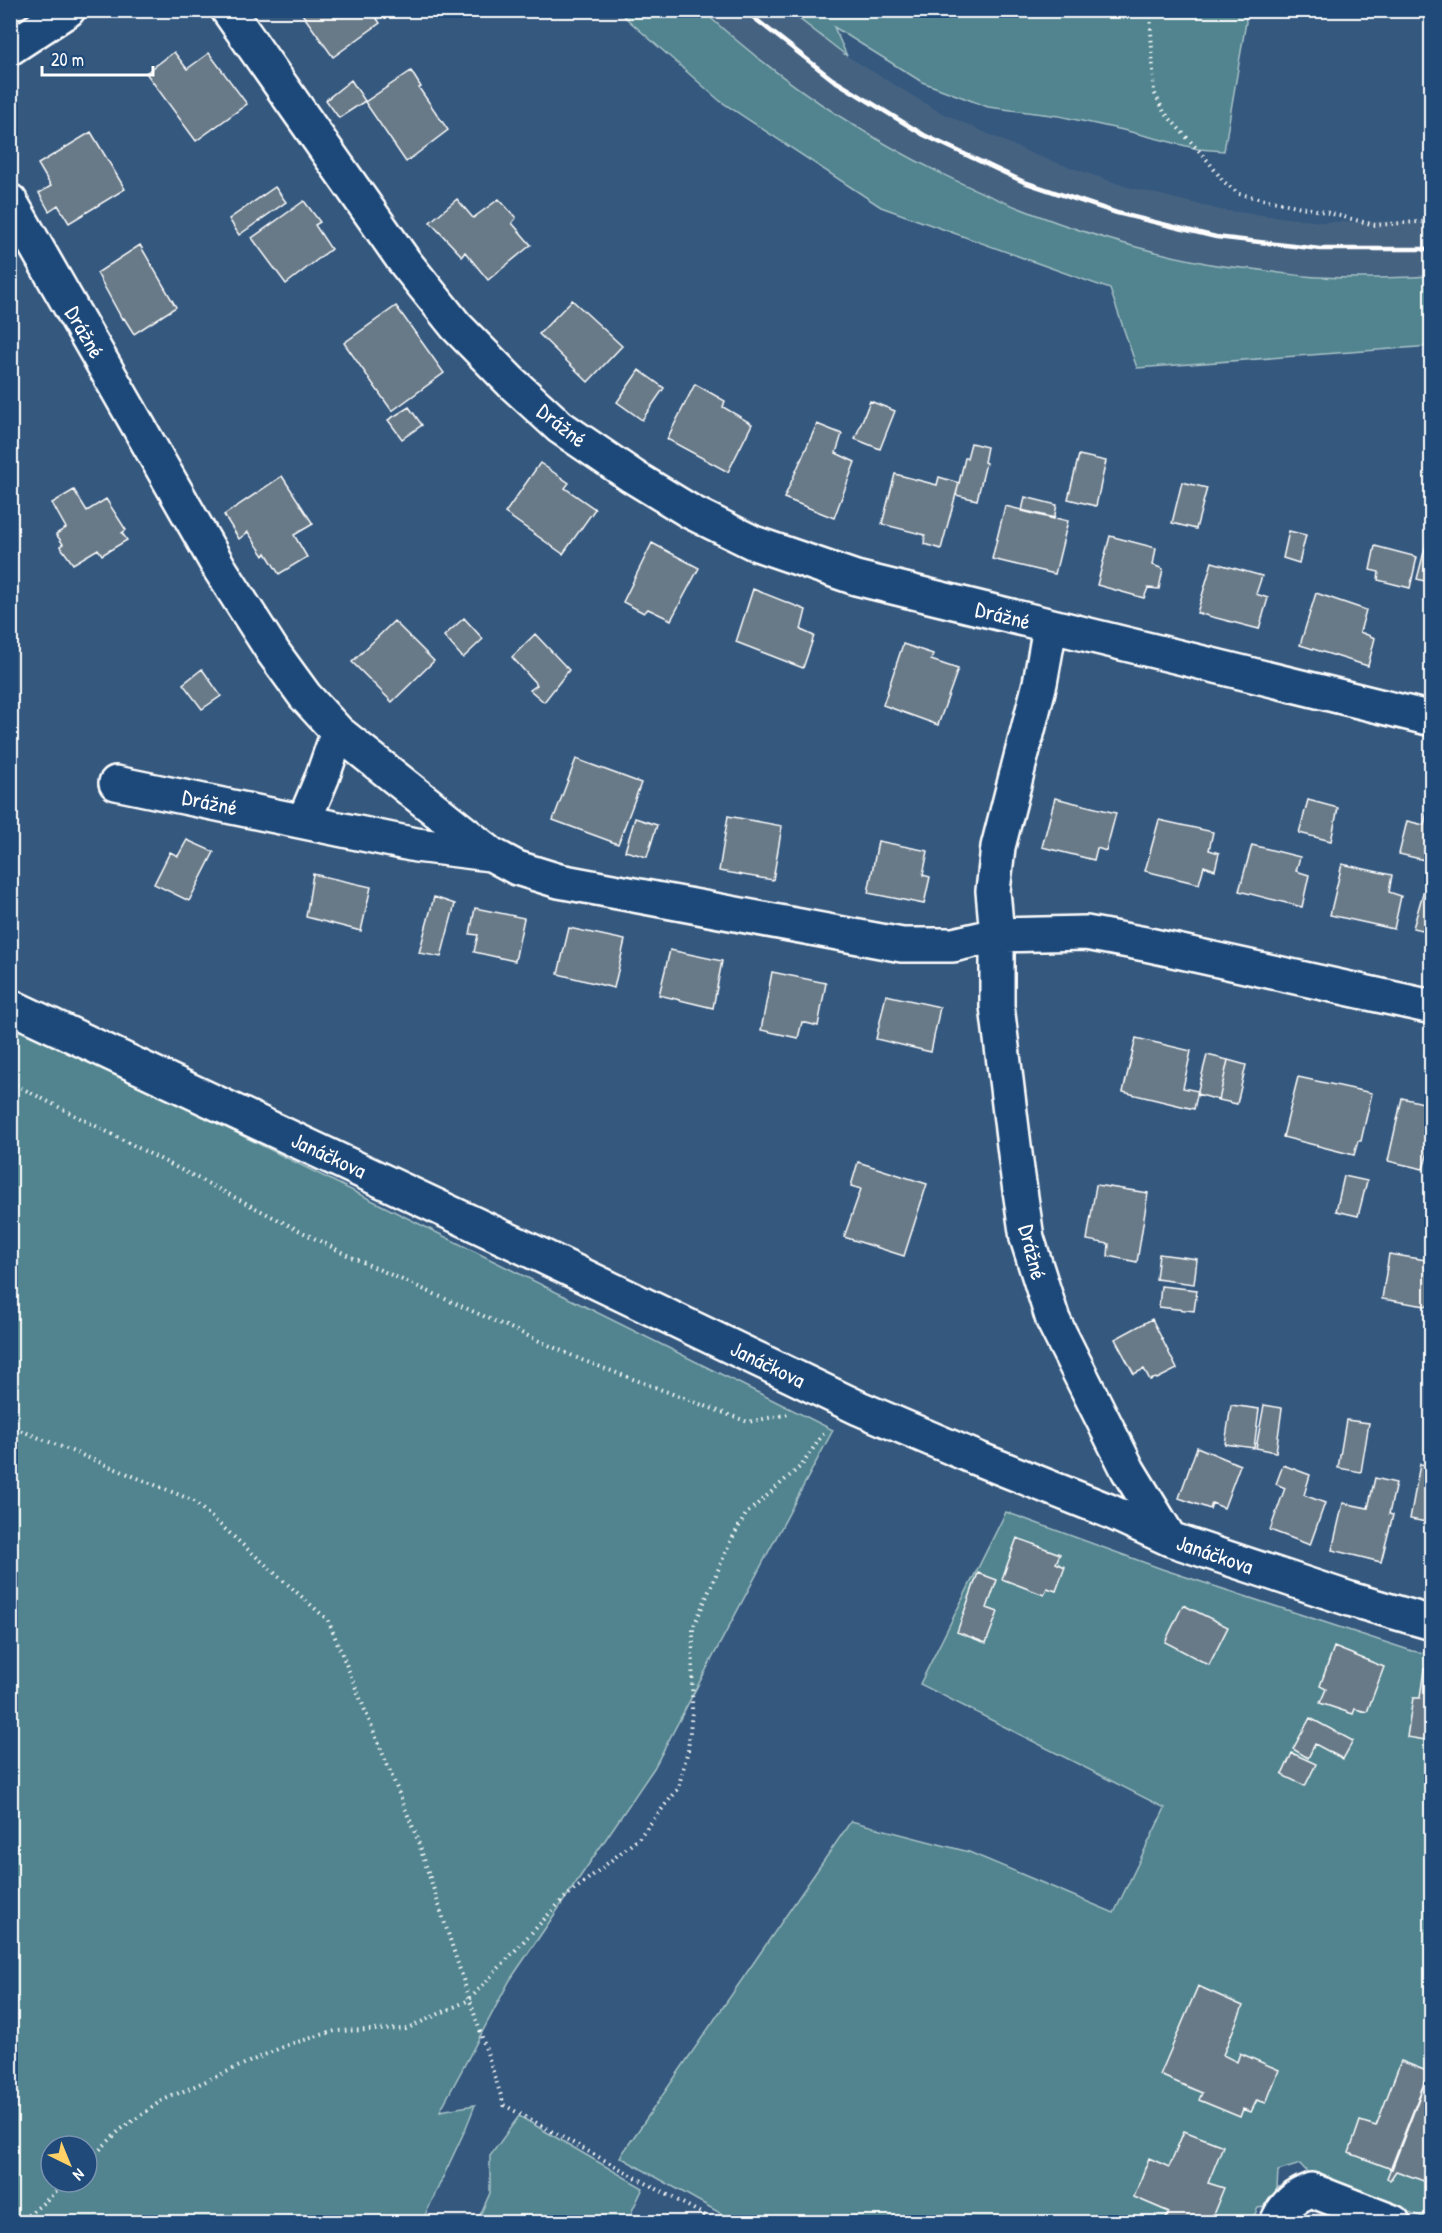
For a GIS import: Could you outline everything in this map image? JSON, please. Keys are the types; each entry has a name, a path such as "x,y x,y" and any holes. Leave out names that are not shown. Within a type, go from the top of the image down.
{"street":[{"path":"10,48 68,10"},
{"name":"Drážné","path":"228,10 404,261 456,326 511,382 560,427 691,512 754,543 856,578 1431,719"},
{"name":"Drážné","path":"10,201 241,604 273,652 306,696 338,732 491,854 517,868 559,881 902,945 953,945 997,935 1086,933 1431,1007"},
{"name":"Drážné","path":"1050,627 1040,683 998,848 993,891 997,935 997,1006 1017,1170 1030,1248 1058,1330 1128,1470 1170,1539"},
{"path":"304,821 338,732"},
{"name":"Drážné","path":"116,783 416,845 491,854"},
{"name":"Janáčkova","path":"10,1006 849,1403 976,1458 1109,1511 1170,1539 1353,1600 1431,1623"},
{"path":"1277,2223 1291,2201 1311,2190 1393,2223"}],"path":[{"path":"1150,10 1154,92 1164,112 1223,181 1239,194 1375,225 1431,221"},
{"path":"10,1082 349,1256 582,1360 748,1422 793,1413"},
{"path":"99,2150 120,2130 161,2101 287,2045 335,2031 406,2029 470,2000 563,1899 638,1839 678,1789 688,1750 691,1721 693,1628 730,1542 746,1514 802,1465 822,1435 849,1403"},
{"path":"10,1426 192,1500 328,1620 416,1835 504,2105 717,2223"},
{"path":"18,2223 53,2194"}],"shaded area":[{"path":"703,11 789,11 847,56 938,111 1035,155 1125,186 1221,210 1322,222 1431,221 1431,276 1318,277 1212,265 1109,239 1014,207 912,159 816,102 727,33"}],"green space":[{"path":"618,11 703,11 758,58 816,100 876,138 939,172 1004,202 1071,227 1140,248 1223,266 1318,277 1431,276 1431,346 1137,368 1110,289 881,207 720,101"},
{"path":"789,11 1245,11 1246,22 1224,151 1198,149 1059,116 988,107 922,82 834,27 847,56"},
{"path":"10,1025 34,1032 833,1430 654,1768 510,1980 440,2111 475,2105 422,2222 11,2222"},
{"path":"1006,1512 1162,1569 1412,1651 1431,1654 1431,2220 1312,2177 1300,2164 1278,2171 1277,2188 1270,2206 1258,2208 1251,2222 736,2222 620,2157 851,1821 969,1852 1114,1913 1165,1808 920,1684"},
{"path":"519,2116 643,2188 632,2211 632,2222 477,2222 490,2193 490,2156"}],"building":[{"path":"371,10 380,23 333,57 300,11"},
{"path":"174,52 187,69 209,53 247,104 196,141 146,73"},
{"path":"411,71 421,87 419,88 448,130 406,162 365,102"},
{"path":"351,80 365,101 339,118 326,100"},
{"path":"91,132 125,189 69,223 58,205 49,211 39,193 51,186 38,164"},
{"path":"275,187 286,202 239,235 229,219"},
{"path":"457,199 473,218 499,199 516,218 512,223 531,245 488,280 465,252 462,256 430,222"},
{"path":"304,201 320,222 315,225 331,249 286,284 252,238"},
{"path":"140,245 176,307 134,334 124,318 122,319 97,273"},
{"path":"572,300 622,346 588,382 539,334"},
{"path":"396,306 444,373 392,411 344,343"},
{"path":"639,370 664,388 642,420 617,402"},
{"path":"695,384 725,401 723,407 752,424 728,472 667,439"},
{"path":"870,401 895,411 880,449 855,439"},
{"path":"409,407 422,425 402,439 388,420"},
{"path":"817,424 842,434 836,453 855,462 834,518 784,498"},
{"path":"971,443 987,447 984,462 986,463 977,500 956,495"},
{"path":"1079,455 1106,461 1096,506 1068,499"},
{"path":"540,463 569,483 565,488 595,509 563,554 505,513"},
{"path":"895,474 937,485 939,477 959,483 941,549 924,544 925,535 882,524"},
{"path":"282,476 313,524 294,535 307,557 279,574 266,553 264,556 248,532 239,539 224,515"},
{"path":"1182,482 1207,488 1196,529 1172,523"},
{"path":"74,490 87,511 106,499 126,530 122,533 127,540 102,555 98,549 73,564 60,546 63,544 56,534 66,528 52,503"},
{"path":"1025,497 1057,505 1054,519 1022,511"},
{"path":"1005,506 1068,521 1055,574 992,559"},
{"path":"1432,525 1432,583 1417,579"},
{"path":"1289,531 1306,535 1299,563 1283,558"},
{"path":"1110,536 1156,548 1153,565 1163,569 1159,589 1148,588 1144,598 1097,585"},
{"path":"652,543 699,568 671,620 648,609 644,613 623,602"},
{"path":"1375,546 1417,557 1410,588 1378,580 1379,572 1370,570"},
{"path":"1212,562 1262,576 1256,594 1268,598 1259,629 1197,613"},
{"path":"753,589 806,610 801,630 814,636 803,668 736,642"},
{"path":"1316,593 1366,610 1360,632 1375,638 1368,666 1300,645"},
{"path":"464,618 483,639 463,658 444,636"},
{"path":"394,621 434,661 392,702 352,662"},
{"path":"535,634 569,670 544,702 530,690 537,685 512,657"},
{"path":"903,644 933,654 931,660 958,669 938,725 883,705"},
{"path":"202,669 221,696 202,709 183,684"},
{"path":"576,759 641,783 618,844 553,820"},
{"path":"1055,798 1116,813 1106,851 1097,848 1094,860 1042,847"},
{"path":"1308,800 1338,808 1331,841 1299,833"},
{"path":"1428,807 1432,808 1432,851 1429,861 1399,854 1407,821 1424,825"},
{"path":"728,816 782,826 773,880 719,871"},
{"path":"635,818 657,825 647,857 625,851"},
{"path":"1159,820 1213,832 1209,850 1219,853 1215,870 1204,866 1199,884 1145,871"},
{"path":"187,840 214,852 189,901 154,884 170,852 178,856"},
{"path":"878,841 928,851 923,875 930,877 924,904 868,893"},
{"path":"1252,845 1300,857 1296,871 1309,875 1302,907 1239,891"},
{"path":"1342,864 1392,875 1389,892 1401,896 1394,929 1330,915"},
{"path":"313,874 371,887 361,931 306,917"},
{"path":"1425,886 1432,888 1432,932 1413,928"},
{"path":"434,897 455,904 441,957 419,953"},
{"path":"475,908 524,918 515,961 474,952 478,935 470,934"},
{"path":"569,928 625,940 614,988 558,974"},
{"path":"670,950 722,961 713,1008 659,995"},
{"path":"772,972 826,983 818,1026 802,1022 798,1038 761,1030"},
{"path":"886,995 940,1007 931,1052 876,1039"},
{"path":"1136,1038 1191,1051 1183,1088 1198,1091 1194,1109 1123,1092"},
{"path":"1207,1055 1228,1060 1219,1100 1197,1094"},
{"path":"1228,1060 1246,1065 1237,1104 1219,1100"},
{"path":"1298,1077 1372,1093 1361,1141 1358,1141 1354,1155 1283,1137"},
{"path":"1402,1098 1432,1105 1432,1153 1428,1152 1423,1169 1388,1161"},
{"path":"858,1162 927,1184 904,1256 844,1237 861,1189 851,1186"},
{"path":"1344,1176 1367,1181 1358,1216 1336,1211"},
{"path":"1096,1185 1148,1193 1137,1262 1108,1256 1109,1244 1087,1240"},
{"path":"1159,1254 1197,1259 1194,1284 1156,1279"},
{"path":"1389,1254 1432,1261 1432,1307 1382,1299"},
{"path":"1161,1286 1197,1290 1194,1311 1159,1307"},
{"path":"1152,1319 1177,1369 1150,1380 1144,1369 1134,1374 1115,1339"},
{"path":"1231,1405 1259,1409 1254,1448 1225,1444"},
{"path":"1264,1405 1282,1408 1276,1452 1256,1448"},
{"path":"1346,1420 1369,1423 1361,1472 1338,1468"},
{"path":"1197,1447 1240,1465 1224,1508 1212,1503 1210,1509 1179,1498"},
{"path":"1420,1464 1432,1466 1432,1523 1410,1519"},
{"path":"1283,1465 1310,1475 1304,1495 1325,1503 1310,1545 1270,1530 1285,1488 1276,1484"},
{"path":"1375,1478 1396,1483 1389,1514 1393,1515 1381,1562 1332,1550 1343,1503 1368,1508"},
{"path":"1017,1538 1060,1554 1056,1563 1065,1567 1056,1591 1047,1588 1044,1595 1002,1579"},
{"path":"978,1573 997,1580 987,1608 998,1612 986,1643 957,1632"},
{"path":"1183,1605 1228,1627 1209,1665 1165,1642"},
{"path":"1334,1647 1384,1667 1367,1712 1355,1709 1353,1714 1320,1703 1326,1689 1320,1686"},
{"path":"1424,1669 1432,1670 1432,1741 1407,1737 1413,1698 1420,1698"},
{"path":"1310,1718 1353,1741 1343,1759 1315,1744 1308,1758 1293,1749"},
{"path":"1292,1753 1316,1764 1305,1786 1282,1775"},
{"path":"1198,1986 1243,2006 1223,2055 1237,2062 1240,2053 1279,2070 1266,2103 1257,2100 1251,2112 1243,2109 1240,2117 1199,2100 1202,2093 1160,2075"},
{"path":"1401,2061 1429,2072 1392,2169 1349,2153 1360,2121 1376,2126"},
{"path":"1430,2068 1432,2184 1396,2171 1390,2180 1387,2178"},
{"path":"1184,2131 1223,2146 1208,2183 1224,2188 1210,2222 1164,2222 1169,2212 1134,2197 1149,2158 1169,2167"}],"railway":[{"path":"744,10 832,79 924,135 1024,182 1117,213 1216,237 1320,249 1432,249"}]}
